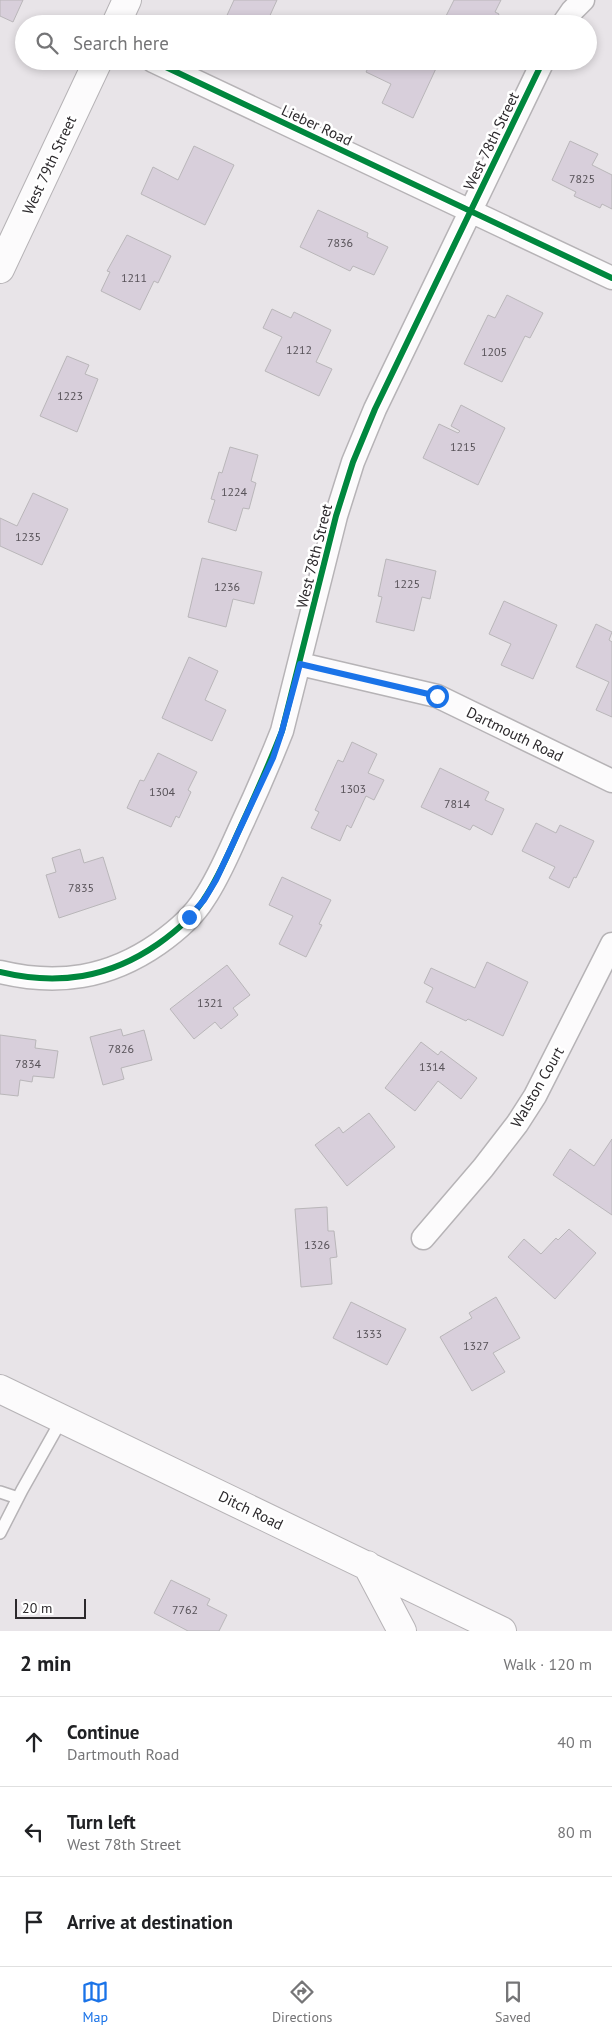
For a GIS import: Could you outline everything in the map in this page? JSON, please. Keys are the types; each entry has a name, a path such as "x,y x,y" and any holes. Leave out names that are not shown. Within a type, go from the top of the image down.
{"main road":[{"path":"120,15 127,0"},
{"name":"West 79th Street","path":"0,269 94,70"},
{"name":"Ditch Road","path":"0,1389 502,1631"},
{"path":"367,1565 402,1631"}],"street":[{"path":"569,15 583,0"},
{"name":"Lieber Road","path":"172,70 612,278"},
{"name":"West 78th Street","path":"0,972 24,977 49,979 72,977 105,971 137,958 174,933 204,900 216,880 273,758 282,731 336,516 353,462 375,409 539,70"},
{"name":"Dartmouth Road","path":"300,664 437,696 612,781"},
{"name":"Walston Court","path":"423,1238 504,1142 536,1096 612,944"}],"lane":[{"path":"0,1533 62,1419"},
{"path":"0,1492 18,1498"}],"building":[{"path":"0,0 23,0 13,22 0,16"},
{"path":"234,0 277,0 270,15 227,15"},
{"path":"454,0 501,0 495,12 498,15 446,15"},
{"path":"367,70 435,70 413,118 382,103 391,84 366,72"},
{"path":"570,141 598,154 592,165 612,175 612,209 602,204 600,208 574,196 576,192 552,180"},
{"path":"194,146 234,165 205,225 141,194 153,167 178,180"},
{"path":"318,210 368,233 367,237 388,247 374,275 353,266 350,271 300,247"},
{"path":"127,235 171,256 158,283 154,281 140,310 101,291 110,272 107,271"},
{"path":"507,295 543,313 530,338 525,336 502,382 464,364 488,315 495,318"},
{"path":"272,309 291,318 294,312 331,330 316,362 332,369 319,396 265,371 282,337 263,328"},
{"path":"67,356 89,365 85,374 98,379 77,432 40,416"},
{"path":"461,405 505,428 478,485 423,458 439,424 458,433 460,431 451,426"},
{"path":"230,447 258,455 251,481 256,483 249,509 243,508 236,531 208,522 215,500 211,499 219,472 222,473"},
{"path":"33,493 68,509 42,565 0,546 0,518 17,526"},
{"path":"202,558 262,572 254,604 233,599 226,627 188,617"},
{"path":"386,559 436,571 430,599 422,597 414,631 376,622 382,597 378,596"},
{"path":"504,601 557,625 533,679 501,665 511,644 489,634"},
{"path":"596,624 612,632 609,640 612,642 612,717 596,710 609,682 576,667"},
{"path":"189,657 218,671 205,700 226,710 212,741 162,718"},
{"path":"352,742 377,754 368,773 384,780 374,800 366,796 351,828 347,825 340,841 311,828 319,812 315,810 338,760 343,762"},
{"path":"158,753 197,772 188,790 191,792 179,818 176,816 171,827 127,808 140,780 144,781"},
{"path":"440,768 489,792 485,800 504,809 492,835 473,825 470,830 421,807"},
{"path":"536,823 556,833 560,825 594,841 569,888 549,878 555,867 522,851"},
{"path":"80,849 84,863 103,857 116,899 59,918 46,875 56,872 52,858"},
{"path":"282,877 331,900 319,924 322,925 306,957 279,944 293,916 269,905"},
{"path":"487,962 528,982 503,1036 426,1002 433,988 424,983 431,968 475,988"},
{"path":"227,965 250,995 233,1008 238,1015 221,1029 215,1022 194,1039 170,1009"},
{"path":"121,1029 123,1036 144,1030 152,1060 121,1068 124,1079 103,1085 90,1037"},
{"path":"0,1035 36,1040 35,1048 58,1051 54,1078 33,1076 32,1082 20,1080 18,1096 0,1094"},
{"path":"421,1042 438,1055 441,1051 477,1078 461,1099 438,1081 415,1111 385,1088"},
{"path":"369,1113 395,1147 347,1186 315,1145 339,1127 343,1133"},
{"path":"612,1139 612,1215 553,1175 570,1149 594,1166"},
{"path":"327,1207 328,1231 334,1231 337,1257 330,1258 332,1284 301,1287 295,1209"},
{"path":"569,1229 596,1253 555,1299 508,1257 524,1239 541,1254 556,1238 558,1240"},
{"path":"496,1297 520,1338 493,1353 505,1372 472,1391 440,1337 472,1318 469,1313"},
{"path":"351,1302 406,1329 387,1365 333,1338"},
{"path":"171,1580 210,1599 207,1605 227,1615 219,1631 188,1631 154,1613"}],"cycle path":[{"path":"172,70 612,278"},
{"path":"0,972 21,976 63,978 82,976 121,965 140,956 177,929 195,912 209,891 251,804 282,731 336,516 353,462 375,409 539,70"}],"route":[{"path":"189,917 204,900 216,880 273,758 293,694 300,664 437,696"}]}
